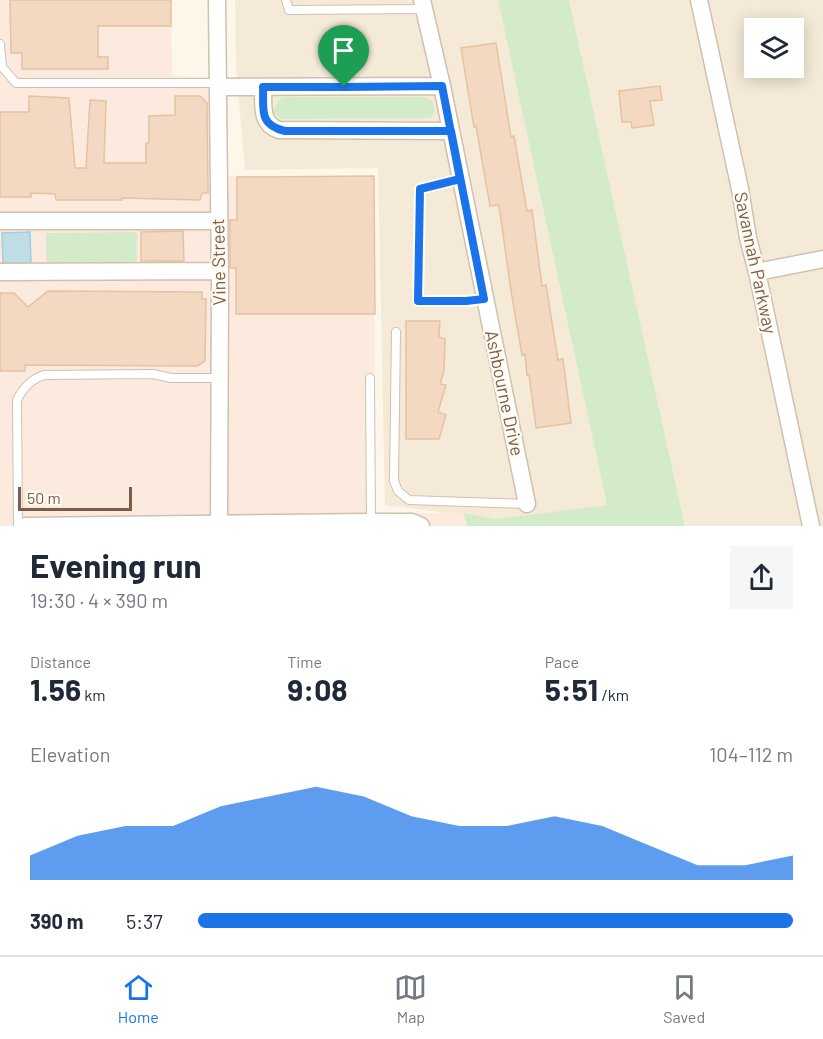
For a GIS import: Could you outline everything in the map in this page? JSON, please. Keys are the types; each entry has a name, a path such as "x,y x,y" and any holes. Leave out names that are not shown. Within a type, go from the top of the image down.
{"street":[{"name":"Vine Street","path":"217,0 220,271 219,523"},
{"name":"Savannah Parkway","path":"699,0 811,526"},
{"name":"Ashbourne Drive","path":"422,5 442,86 527,504"},
{"path":"219,85 263,87 442,86"},
{"path":"263,87 264,117 268,124 279,130 451,131"},
{"path":"0,221 219,221"},
{"path":"757,272 823,259"},
{"path":"0,272 220,271"},
{"path":"25,526 412,522 421,526"}],"lane":[{"path":"286,0 289,10 422,5"},
{"path":"0,44 2,67 16,83 219,85"},
{"path":"460,179 420,189 418,301 484,299"},
{"path":"396,332 394,481 398,491 408,500 527,504"},
{"path":"18,526 17,400 34,379 44,375 142,374 171,378 219,378"},
{"path":"370,378 371,522"}],"shaded area":[{"path":"0,0 171,0 172,76 228,77 227,176 374,176 375,513 463,513 467,526 0,526"},
{"path":"235,0 498,0 607,505 495,519 385,505 378,168 245,170 236,68"},
{"path":"569,0 823,0 823,526 685,526"}],"green space":[{"path":"498,0 569,0 685,526 467,526 463,513 495,519 607,505"},
{"path":"282,97 425,97 433,102 434,111 430,118 281,119 273,109"},
{"path":"137,232 137,262 46,263 46,233"}],"water":[{"path":"30,232 31,263 3,263 2,233"}],"building":[{"path":"10,0 171,0 171,26 98,26 98,57 108,57 108,69 22,69 22,53 11,53"},
{"path":"496,43 511,137 514,136 527,211 532,210 542,286 546,285 558,360 563,359 571,423 536,428 529,375 527,375 525,354 522,355 511,291 499,205 490,206 476,126 474,127 461,48"},
{"path":"660,86 662,100 650,101 654,125 632,128 631,122 622,122 619,91"},
{"path":"29,96 69,98 75,168 86,168 90,100 106,101 104,163 146,163 149,116 175,115 175,96 200,96 207,103 208,193 202,193 200,200 122,198 122,200 56,200 55,194 31,193 31,197 0,197 0,112 29,112"},
{"path":"374,176 375,314 236,314 236,268 230,268 230,220 237,220 237,177"},
{"path":"183,231 184,261 141,261 141,232"},
{"path":"48,291 202,292 202,299 206,299 205,361 197,366 25,365 25,371 0,371 0,293 14,293 28,307"},
{"path":"406,321 440,321 439,337 445,339 444,371 440,384 446,385 438,412 446,415 439,439 406,439"}],"route":[{"path":"344,87 263,87 264,117 272,126 285,131 451,131 484,299 418,301 420,189 460,179 442,86 344,87"}]}
